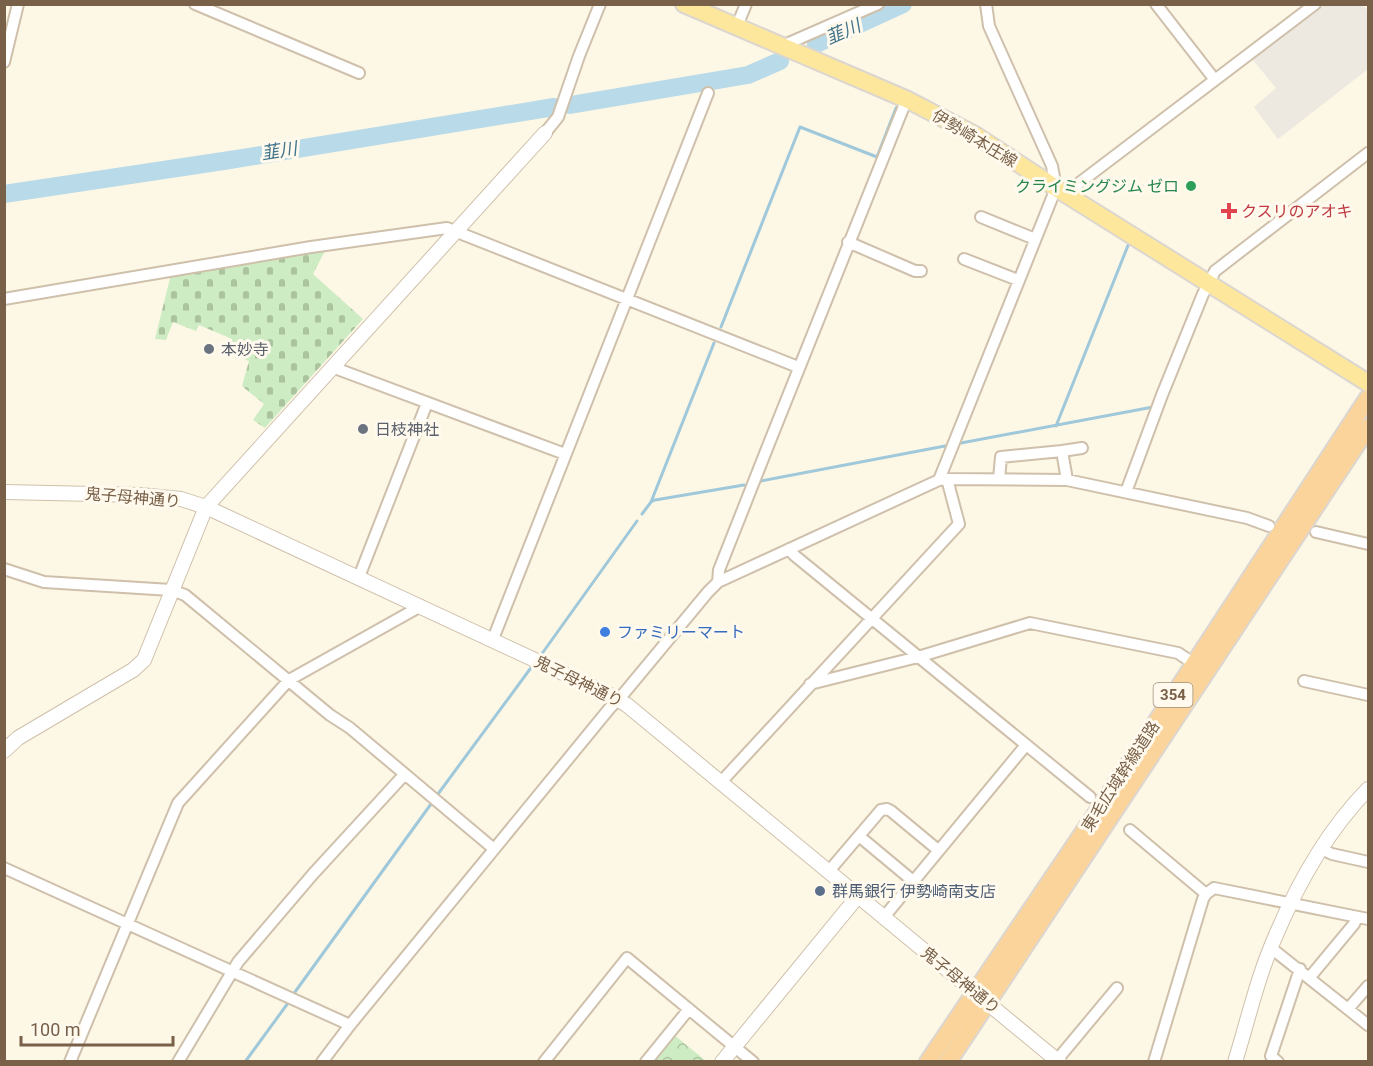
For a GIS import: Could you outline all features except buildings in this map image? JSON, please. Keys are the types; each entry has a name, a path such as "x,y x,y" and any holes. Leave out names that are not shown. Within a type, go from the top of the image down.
{"highway":[{"name":"東毛広域幹線道路","path":"948,1062 982,996 1106,799 1368,398"},
{"name":"東毛広域幹線道路","path":"928,1062 982,996 1368,427"}],"main road":[{"name":"伊勢崎本庄線","path":"684,4 908,100 975,135 1368,383"}],"street":[{"path":"4,62 18,4"},
{"path":"195,4 359,73"},
{"path":"4,751 18,738 133,670 144,660 206,507 558,117 600,4"},
{"path":"736,26 746,4"},
{"path":"782,46 879,4"},
{"path":"986,4 989,26 1062,191"},
{"path":"1156,4 1215,80"},
{"path":"721,782 959,524 943,480 1018,280 1035,239 1062,191 1074,187 1315,4"},
{"path":"493,639 708,93"},
{"path":"718,582 719,570 798,367 903,106 908,100"},
{"path":"1126,492 1162,395 1209,283 1221,266 1368,153"},
{"path":"981,218 1035,239"},
{"path":"4,298 447,228 798,367"},
{"path":"848,242 915,271 921,271"},
{"path":"964,259 1018,280"},
{"path":"332,367 565,454"},
{"path":"359,577 427,403"},
{"path":"999,479 1001,457 1082,448"},
{"path":"1062,451 1067,480"},
{"path":"322,1062 494,849 718,582 943,480 1067,480 1247,518 1269,526"},
{"name":"鬼子母神通り","path":"4,492 140,495 181,499 206,507 493,639 618,700 982,996 1058,1061"},
{"path":"1316,532 1368,544"},
{"path":"789,549 1090,797"},
{"path":"4,569 44,582 171,590 185,595 330,715 350,728 494,849"},
{"path":"70,1062 178,803 289,681 421,606"},
{"path":"810,684 918,657 1030,623 1174,652 1193,663"},
{"path":"1304,681 1368,695"},
{"path":"884,917 1026,746"},
{"path":"178,1062 233,970 313,874 404,775"},
{"path":"1235,1062 1271,948 1292,904 1320,849 1365,797"},
{"path":"829,871 881,810 886,809 938,850"},
{"path":"1130,830 1206,894"},
{"path":"859,836 914,881"},
{"path":"1320,849 1368,862"},
{"path":"4,868 350,1025"},
{"path":"1155,1062 1203,899 1214,888 1363,918"},
{"path":"722,1062 858,896"},
{"path":"1310,977 1354,924 1363,918"},
{"path":"1271,948 1368,1025"},
{"path":"544,1062 627,958 753,1062"},
{"path":"1278,1062 1271,1056 1300,969"},
{"path":"1348,1009 1368,986"},
{"path":"1058,1061 1117,988"},
{"path":"646,1062 689,1009"}],"shaded area":[{"path":"1323,5 1363,5 1368,11 1368,69 1278,139 1254,107 1276,88 1252,59"}],"green space":[{"path":"326,249 313,274 363,319 265,428 253,420 264,404 242,386 249,361 228,353 232,339 199,325 196,331 173,322 166,340 155,339 171,274"},
{"path":"673,1034 706,1061 650,1062"}],"waterway":[{"name":"韮川","path":"816,44 903,4"},
{"name":"韮川","path":"570,105 748,75 780,61"},
{"name":"韮川","path":"4,194 554,107"},
{"path":"721,327 800,127 877,157 896,108"},
{"path":"1056,426 1129,243"},
{"path":"651,502 714,343"},
{"path":"961,443 1153,407"},
{"path":"761,481 945,446"},
{"path":"642,514 655,500 744,485"},
{"path":"541,655 637,521"},
{"path":"438,794 533,665"},
{"path":"295,992 431,804"},
{"path":"245,1062 288,1003"}],"place":[{"name":"クライミングジム ゼロ","path":"1191,186"},
{"name":"クスリのアオキ","path":"1229,211"},
{"name":"本妙寺","path":"209,349"},
{"name":"日枝神社","path":"363,429"},
{"name":"ファミリーマート","path":"605,632"},
{"name":"群馬銀行 伊勢崎南支店","path":"820,891"}]}
